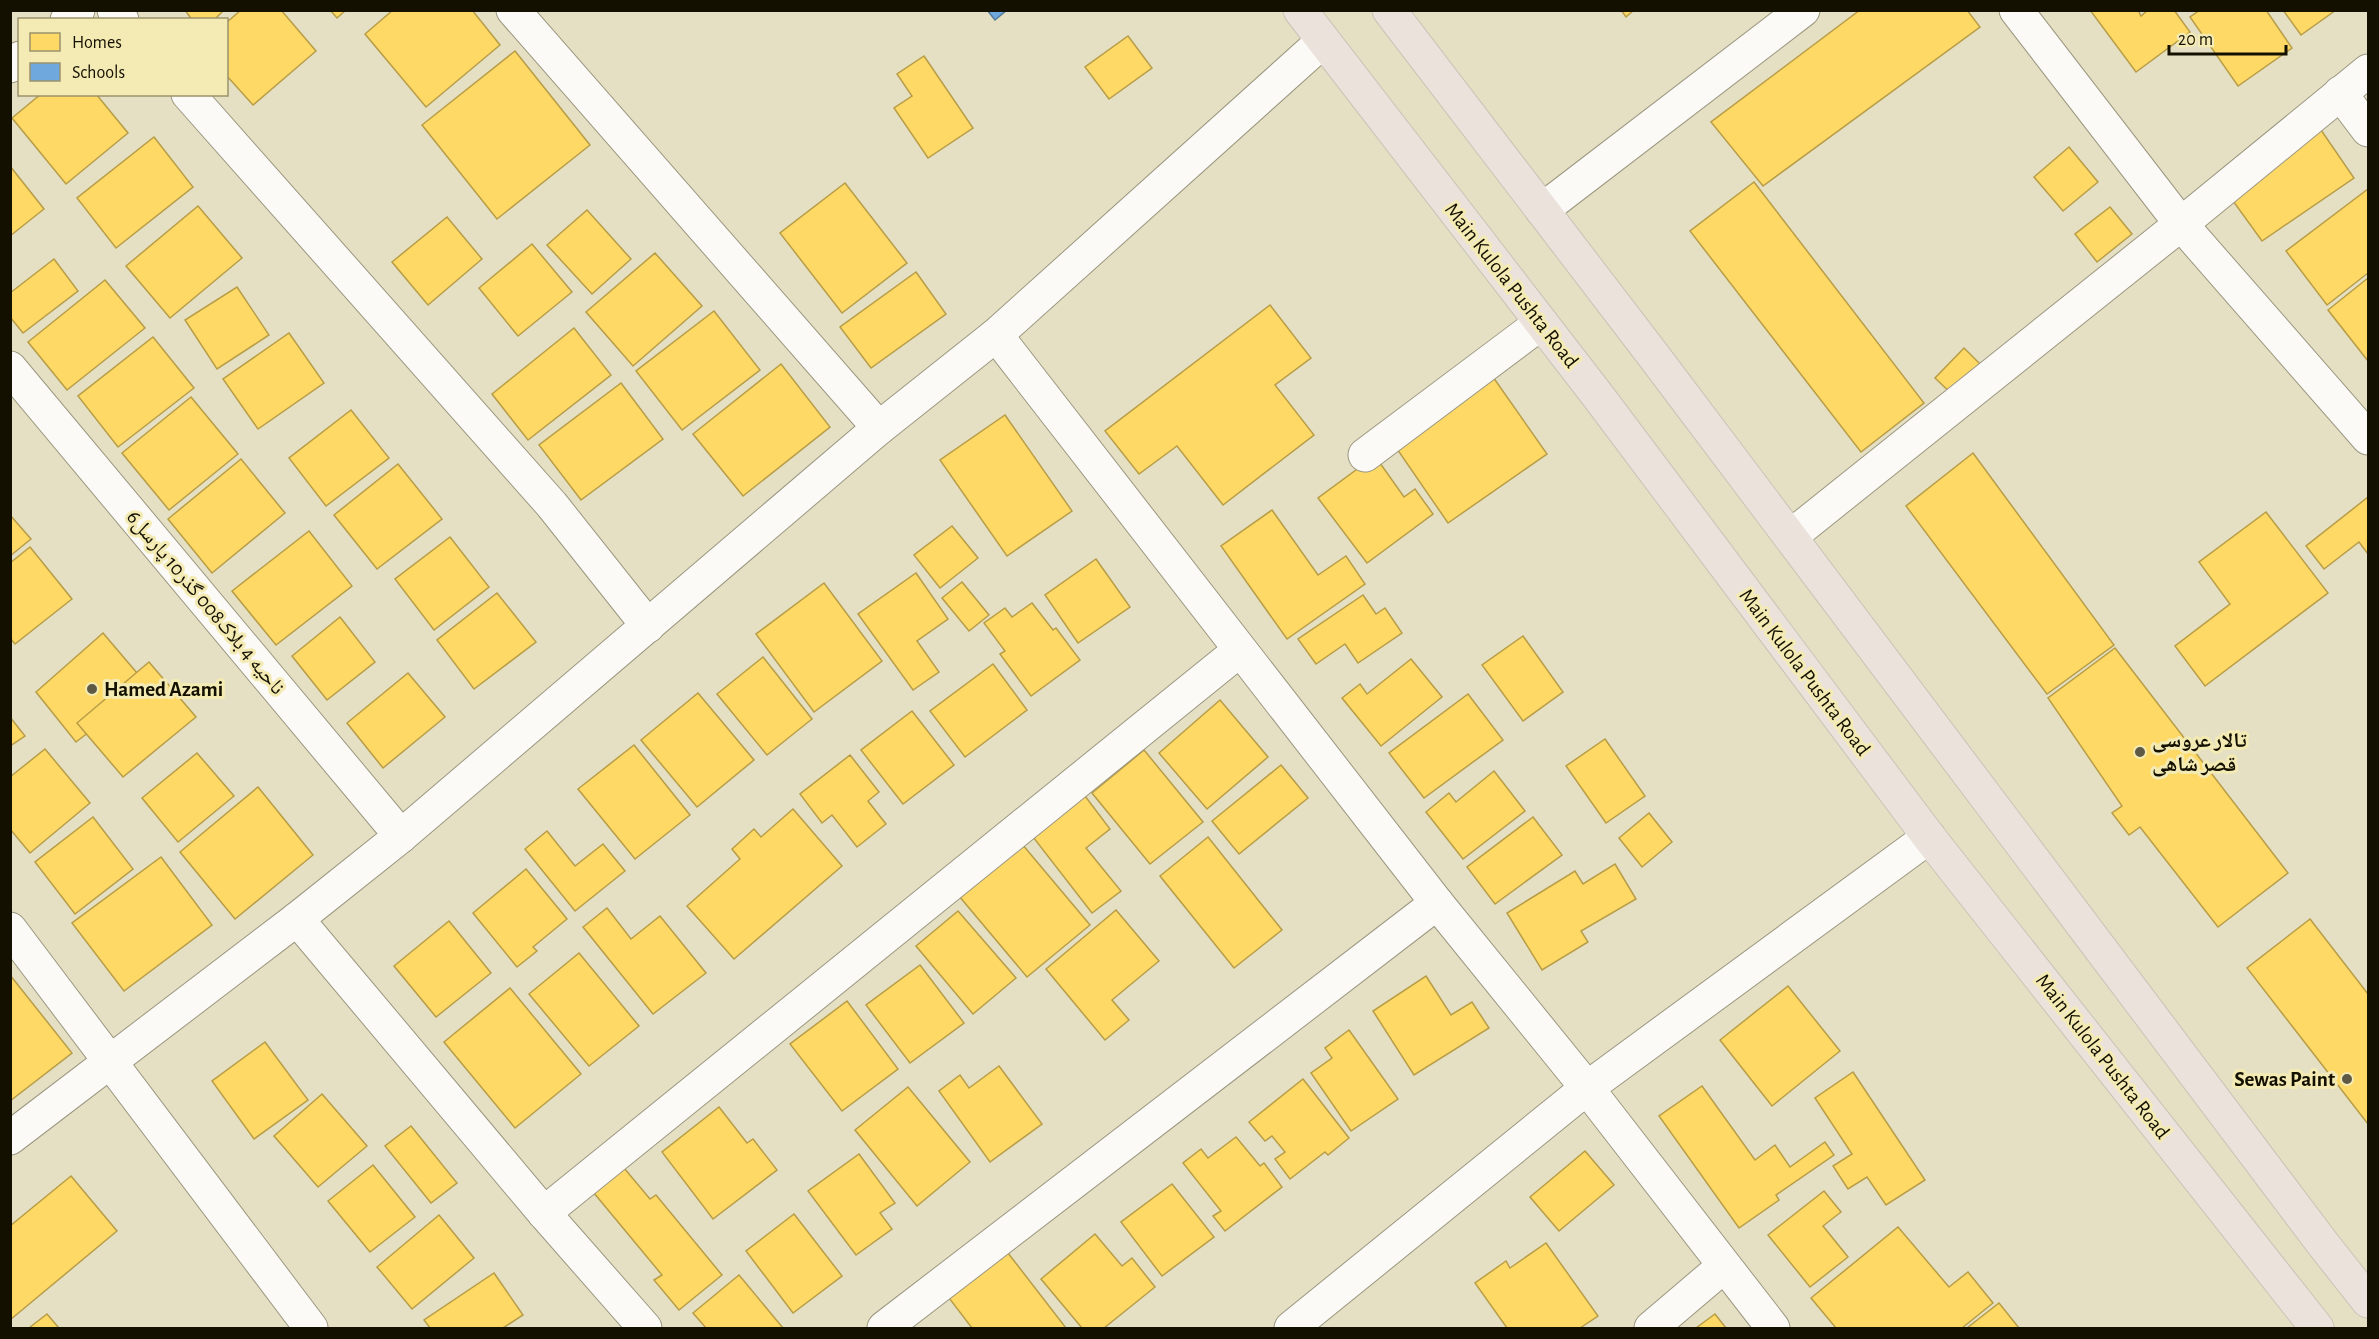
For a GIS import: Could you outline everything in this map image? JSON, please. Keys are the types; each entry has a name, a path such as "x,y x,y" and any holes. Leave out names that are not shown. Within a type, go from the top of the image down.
{"main road":[{"name":"Main Kulola Pushta Road","path":"1300,10 1541,323 1929,837 2317,1329"},
{"path":"1389,10 1791,536 2368,1301"}],"street":[{"path":"513,10 879,428"},
{"path":"1542,210 1803,10"},
{"path":"2016,10 2181,224 2368,438"},
{"path":"10,1138 297,919 401,836 879,428 996,335 1323,41"},
{"path":"1791,536 2368,71"},
{"path":"2340,93 2368,130"},
{"path":"190,96 552,505 648,626"},
{"path":"1365,456 1541,323"},
{"path":"996,335 1437,903 1587,1088 1773,1329"},
{"name":"ناحیه 4 بلاک008 گذر10 پارسل6","path":"10,368 401,836"},
{"path":"544,1213 1240,650"},
{"path":"1291,1329 1587,1088 1929,837"},
{"path":"884,1329 1437,903"},
{"path":"297,919 544,1213 645,1329"},
{"path":"10,928 312,1329"},
{"path":"1651,1329 1724,1266"}],"building: Homes":[{"path":"185,10 224,10 216,18 191,18"},
{"path":"241,10 281,10 316,51 253,105 228,77 228,21"},
{"path":"330,10 346,10 337,18"},
{"path":"393,10 472,10 500,45 426,107 365,34"},
{"path":"1621,10 1634,10 1626,17"},
{"path":"1860,10 1967,10 1980,27 1763,186 1711,122"},
{"path":"2090,10 2138,10 2141,16 2148,10 2174,10 2190,32 2136,72"},
{"path":"2200,10 2266,10 2292,48 2238,86 2190,17"},
{"path":"2283,10 2336,10 2301,35"},
{"path":"1128,36 1152,68 1109,99 1085,67"},
{"path":"515,51 590,145 497,219 422,125"},
{"path":"924,56 973,128 928,158 894,108 912,96 897,74"},
{"path":"39,96 98,96 128,133 66,184 12,118"},
{"path":"2321,130 2354,178 2262,241 2228,194"},
{"path":"154,137 193,187 116,248 77,198"},
{"path":"2069,147 2098,182 2063,211 2034,177"},
{"path":"10,166 44,209 10,236"},
{"path":"1754,182 1924,403 1861,452 1690,231"},
{"path":"845,183 907,263 842,313 780,233"},
{"path":"2368,189 2368,273 2327,305 2286,251"},
{"path":"198,206 242,258 170,318 126,266"},
{"path":"2110,207 2132,234 2097,262 2075,234"},
{"path":"587,210 631,259 592,294 547,245"},
{"path":"447,217 482,259 428,305 392,262"},
{"path":"532,244 572,292 518,336 479,288"},
{"path":"655,253 702,306 633,366 586,312"},
{"path":"54,259 78,291 23,333 10,317 10,293"},
{"path":"916,272 946,314 871,368 840,327"},
{"path":"2368,278 2368,361 2328,310"},
{"path":"105,280 145,328 67,390 28,342"},
{"path":"237,287 269,335 217,369 185,320"},
{"path":"1270,305 1311,358 1275,385 1314,435 1223,505 1177,446 1139,474 1105,431"},
{"path":"714,311 760,370 682,430 636,371"},
{"path":"574,328 611,375 528,440 492,394"},
{"path":"289,333 324,383 258,429 223,379"},
{"path":"153,337 194,388 118,447 78,396"},
{"path":"1964,348 1986,370 1957,399 1935,378"},
{"path":"781,364 830,427 743,496 693,434"},
{"path":"1493,377 1547,454 1448,523 1395,446"},
{"path":"621,383 663,439 581,500 539,445"},
{"path":"191,397 238,454 169,510 122,453"},
{"path":"351,410 389,458 326,506 289,458"},
{"path":"1005,415 1072,511 1007,556 940,460"},
{"path":"1973,453 2114,645 2047,694 1906,506"},
{"path":"1375,456 1404,497 1415,489 1433,514 1367,563 1318,498"},
{"path":"241,459 285,513 212,573 168,519"},
{"path":"398,464 442,519 377,569 334,515"},
{"path":"2368,497 2368,554 2359,542 2324,569 2306,546"},
{"path":"1272,510 1318,575 1346,556 1365,584 1287,639 1221,546"},
{"path":"2266,512 2328,593 2205,686 2175,646 2230,604 2199,562"},
{"path":"10,515 31,539 10,556"},
{"path":"952,526 978,558 940,588 914,555"},
{"path":"309,531 352,586 276,645 232,591"},
{"path":"450,537 489,587 434,630 395,579"},
{"path":"30,547 72,599 15,644 10,638 10,563"},
{"path":"1096,559 1130,607 1078,643 1045,595"},
{"path":"916,573 948,619 917,641 939,672 913,690 858,614"},
{"path":"962,582 989,615 969,631 942,598"},
{"path":"824,583 882,661 814,712 756,634"},
{"path":"497,593 536,642 474,689 437,640"},
{"path":"1363,595 1376,614 1385,608 1402,633 1358,663 1345,644 1316,664 1298,639"},
{"path":"1032,603 1053,630 1056,628 1080,660 1031,696 1000,654 1005,651 984,623 1005,608 1012,617"},
{"path":"340,617 375,662 327,700 292,656"},
{"name":"Hamed Azami","path":"103,633 148,686 76,742 36,692"},
{"path":"1523,636 1563,692 1523,721 1482,665"},
{"name":"تالار عروسی قصر شاهی","path":"2115,648 2288,873 2218,927 2140,827 2129,835 2112,813 2122,806 2048,698"},
{"path":"763,657 812,719 767,755 717,694"},
{"path":"1411,659 1442,697 1381,746 1342,698 1360,684 1367,694"},
{"path":"149,662 196,717 123,777 77,723"},
{"path":"993,664 1027,710 965,757 930,711"},
{"path":"408,673 445,717 383,768 347,723"},
{"path":"698,693 754,760 697,807 641,740"},
{"path":"1468,694 1503,740 1424,798 1389,753"},
{"path":"1220,700 1268,757 1207,809 1159,753"},
{"path":"912,711 954,765 903,804 861,750"},
{"path":"10,717 25,736 10,746"},
{"path":"1605,739 1645,796 1606,823 1566,766"},
{"path":"634,745 690,815 635,859 578,789"},
{"path":"45,749 90,803 30,853 10,829 10,777"},
{"path":"1144,750 1203,822 1150,864 1092,793"},
{"path":"197,753 234,796 178,842 142,798"},
{"path":"850,755 879,792 868,801 886,824 857,847 832,815 822,823 800,794"},
{"path":"1281,765 1308,798 1239,854 1212,821"},
{"path":"1494,771 1525,811 1463,859 1426,812 1449,793 1456,802"},
{"path":"258,787 313,855 235,919 180,852"},
{"path":"1085,796 1110,829 1086,848 1121,891 1092,913 1033,837"},
{"path":"793,809 842,866 734,959 687,906 740,859 732,849 754,829 761,837"},
{"path":"1649,813 1672,842 1642,867 1619,838"},
{"path":"93,817 133,869 75,914 35,862"},
{"path":"1533,817 1562,855 1495,904 1467,867"},
{"path":"547,831 575,866 603,844 625,871 575,911 525,849"},
{"path":"1208,837 1282,930 1234,968 1160,876"},
{"path":"1022,844 1090,925 1027,977 959,896"},
{"path":"161,857 212,925 124,991 72,923"},
{"path":"1615,864 1636,899 1581,931 1588,942 1542,970 1507,913 1575,871 1583,884"},
{"path":"526,869 567,919 533,947 537,951 517,967 473,913"},
{"path":"607,908 631,939 660,916 706,973 653,1014 583,927"},
{"path":"1116,910 1159,961 1112,1000 1129,1020 1105,1040 1046,969"},
{"path":"958,911 1016,978 973,1014 916,946"},
{"path":"2310,919 2368,994 2368,1124 2247,968"},
{"path":"449,921 491,973 436,1017 394,966"},
{"path":"579,953 639,1026 589,1066 529,994"},
{"path":"920,965 964,1023 910,1063 866,1005"},
{"path":"10,975 72,1053 10,1101"},
{"path":"1426,976 1451,1015 1472,1002 1489,1028 1414,1075 1373,1011"},
{"path":"1788,986 1840,1051 1772,1106 1720,1040"},
{"path":"510,988 581,1074 515,1128 444,1042"},
{"path":"847,1001 898,1069 842,1111 790,1044"},
{"path":"1349,1030 1398,1099 1351,1131 1311,1073 1332,1058 1325,1048"},
{"path":"265,1042 308,1100 254,1139 212,1081"},
{"path":"999,1066 1042,1124 990,1162 939,1091 960,1075 969,1088"},
{"path":"1853,1072 1925,1180 1886,1205 1867,1177 1848,1189 1833,1166 1852,1154 1815,1098"},
{"path":"1303,1079 1349,1138 1328,1155 1325,1152 1290,1179 1275,1159 1285,1152 1272,1136 1265,1141 1249,1122"},
{"path":"1702,1086 1755,1160 1775,1145 1790,1167 1825,1142 1834,1155 1776,1195 1779,1200 1739,1228 1659,1116"},
{"path":"908,1087 970,1162 917,1206 855,1130"},
{"path":"322,1094 367,1146 318,1187 274,1136"},
{"path":"719,1107 747,1143 753,1139 777,1170 713,1219 662,1152"},
{"path":"411,1126 457,1183 431,1203 385,1146"},
{"path":"1236,1137 1260,1166 1264,1163 1282,1187 1225,1231 1213,1216 1221,1211 1183,1163 1201,1149 1208,1158"},
{"path":"1585,1151 1614,1185 1559,1231 1530,1197"},
{"path":"859,1154 895,1203 880,1213 892,1229 856,1255 808,1191"},
{"path":"619,1162 650,1199 656,1195 722,1275 679,1310 654,1280 662,1275 589,1187"},
{"path":"373,1165 415,1217 370,1252 328,1201"},
{"path":"71,1176 117,1231 10,1320 10,1226"},
{"path":"1172,1184 1214,1237 1162,1276 1121,1222"},
{"path":"1824,1191 1841,1212 1823,1226 1848,1257 1810,1287 1768,1235"},
{"path":"794,1214 842,1276 793,1313 746,1251"},
{"path":"439,1215 474,1258 412,1309 377,1267"},
{"path":"1898,1227 1949,1287 1968,1272 1993,1303 1962,1328 1836,1328 1811,1298"},
{"path":"1095,1234 1122,1266 1132,1258 1155,1287 1104,1328 1082,1328 1041,1279"},
{"path":"1546,1243 1598,1316 1580,1328 1507,1328 1475,1283 1506,1261 1510,1268"},
{"path":"1008,1253 1066,1328 972,1328 949,1298"},
{"path":"494,1273 523,1315 503,1328 430,1328 424,1320"},
{"path":"739,1275 783,1328 706,1328 693,1313"},
{"path":"1999,1303 2019,1328 1967,1328"},
{"path":"47,1314 59,1328 29,1328"},
{"path":"1715,1314 1726,1328 1696,1328"}],"building: Schools":[{"path":"987,10 1007,10 995,20"}],"place":[{"name":"Hamed Azami","path":"92,689"},
{"name":"تالار عروسی قصر شاهی","path":"2140,752"},
{"name":"Sewas Paint","path":"2347,1079"}]}
